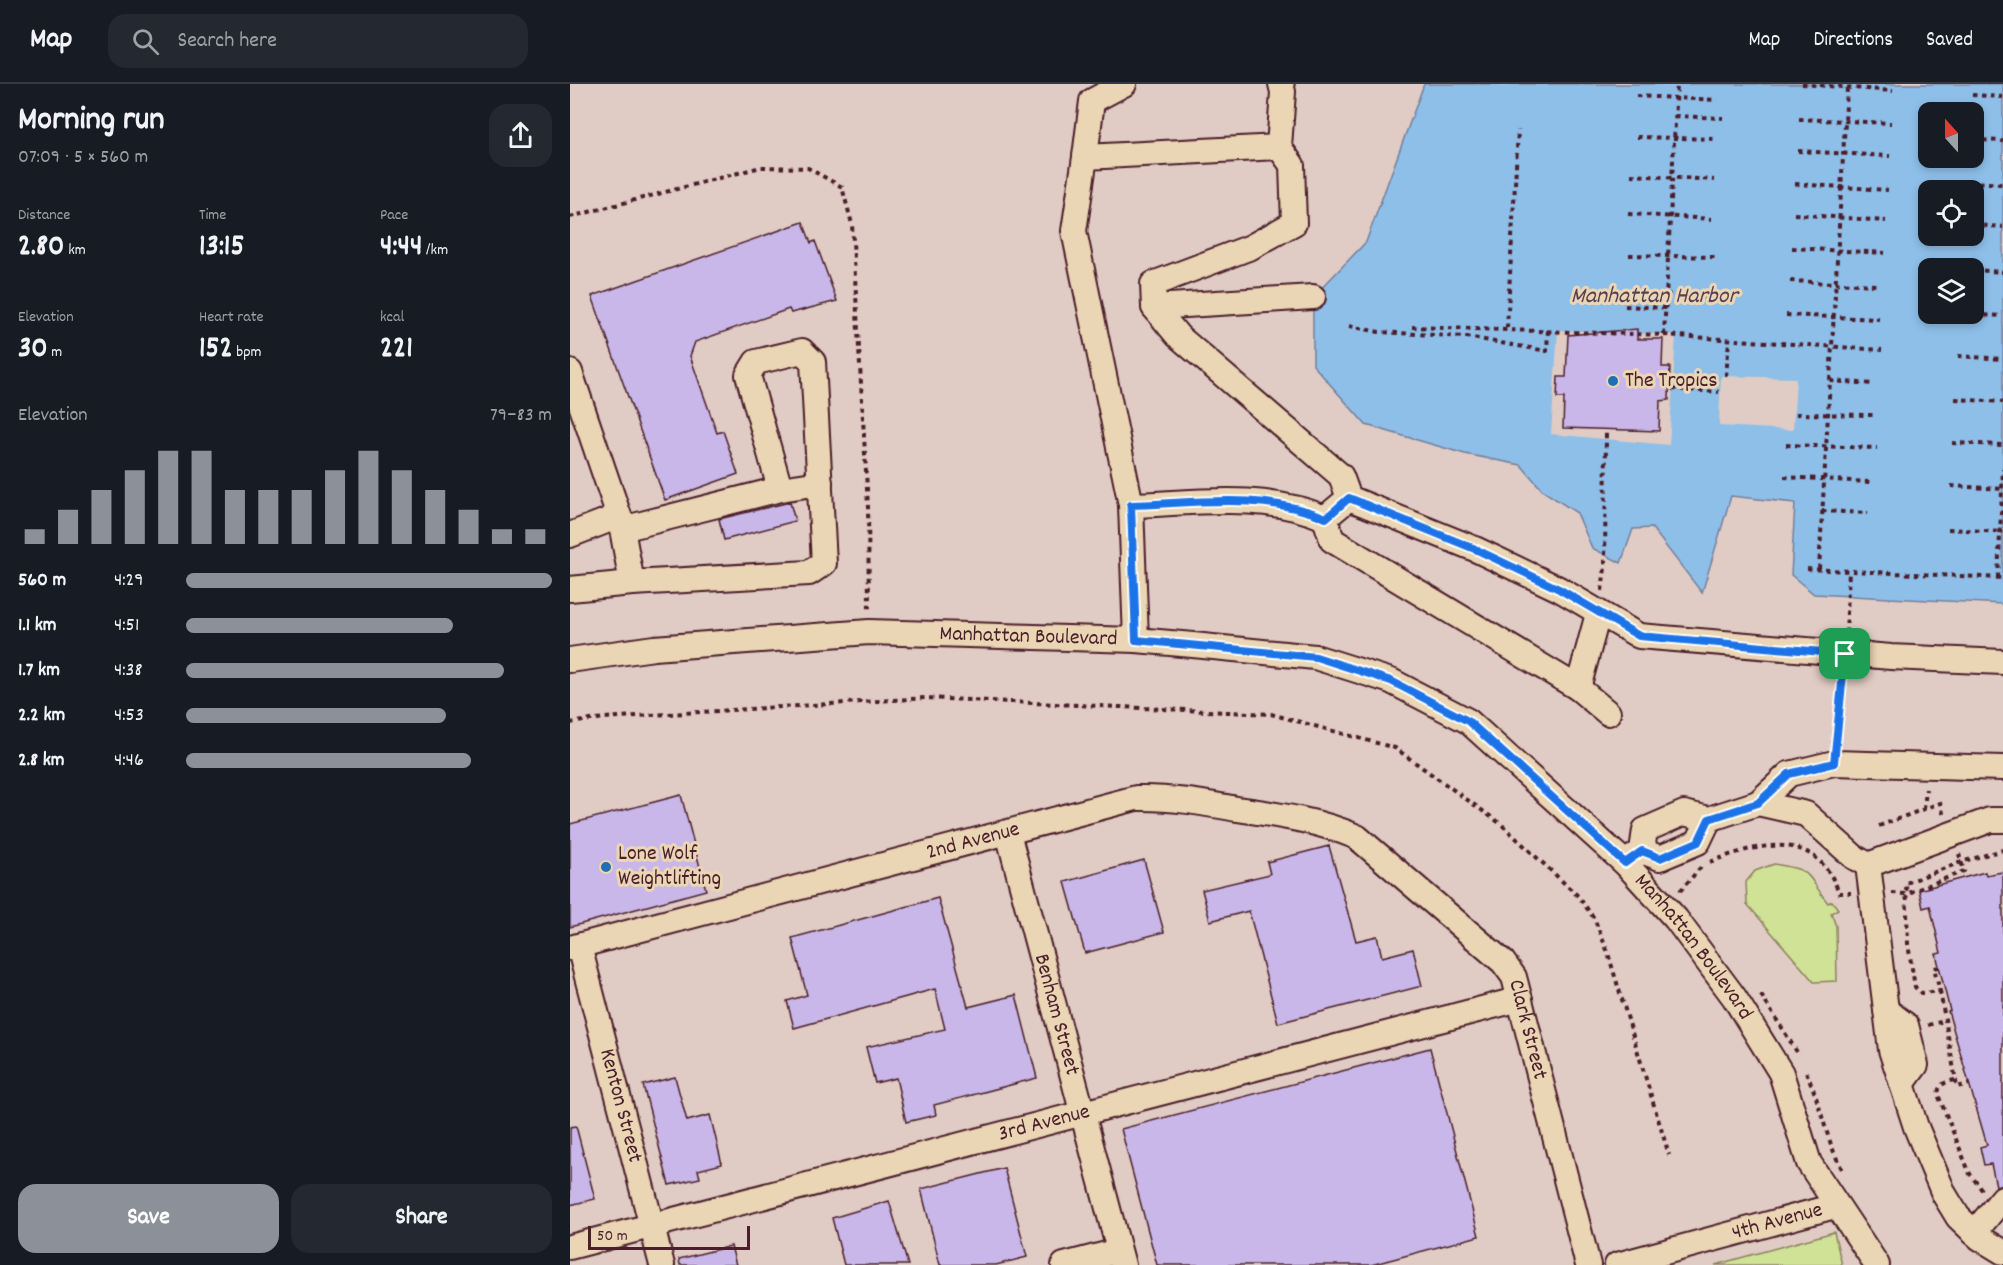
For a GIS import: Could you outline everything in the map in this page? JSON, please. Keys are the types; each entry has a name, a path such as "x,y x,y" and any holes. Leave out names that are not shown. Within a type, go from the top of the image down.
{"street":[{"path":"1124,84 1092,101 1074,231 1131,505 1136,640"},
{"path":"1281,84 1283,92 1279,147 1292,165 1294,222 1251,247 1153,284 1154,307 1178,336 1341,476 1349,498 1475,549 1559,589 1598,615 1639,636 1658,640 1845,654 2003,662"},
{"path":"1085,157 1279,147"},
{"path":"1154,307 1312,297"},
{"path":"570,589 632,583 809,573 824,563 813,362 802,351 756,362 748,375 780,489"},
{"path":"570,372 620,523 632,583"},
{"path":"570,535 780,489 820,483"},
{"path":"1326,518 1349,498"},
{"path":"1131,505 1257,502 1303,508 1326,518"},
{"path":"1326,518 1332,540 1578,688 1608,713"},
{"path":"1578,688 1598,615"},
{"name":"Manhattan Boulevard","path":"570,660 654,648 869,632 1136,640 1316,657 1391,681 1468,721 1633,857 1665,906 1734,997 1781,1073 1809,1163 1835,1206 1877,1265"},
{"path":"1709,819 1698,842 1660,858 1633,857 1645,830 1684,813 1709,819 1758,803 1789,774 1834,763 2003,768"},
{"name":"2nd Avenue","path":"574,947 1136,798 1163,797 1307,820 1357,837 1373,850"},
{"path":"1758,803 1806,814 1854,857 1868,865 1990,820 2003,820"},
{"name":"Benham Street","path":"1008,833 1120,1258"},
{"name":"Clark Street","path":"1373,850 1503,962 1514,977 1588,1265"},
{"path":"1868,865 1891,1050 1916,1127 1944,1194 1958,1217 1974,1233 2003,1252"},
{"name":"Kenton Street","path":"574,947 662,1265"},
{"name":"3rd Avenue","path":"570,1247 1520,999"},
{"path":"1974,1233 1996,1197"},
{"name":"4th Avenue","path":"1617,1265 1835,1206"},
{"path":"1064,1265 1120,1258"}],"path":[{"path":"1664,335 1677,84"},
{"path":"1802,84 1893,91"},
{"path":"1819,569 1847,88"},
{"path":"1972,95 2003,97"},
{"path":"1636,96 1717,100"},
{"path":"1676,116 1723,118"},
{"path":"1799,119 1891,123"},
{"path":"1507,328 1518,130"},
{"path":"1637,136 1717,139"},
{"path":"1984,140 2003,141"},
{"path":"1798,151 1890,156"},
{"path":"570,217 761,167 808,168 842,187 852,224 868,507 869,632"},
{"path":"1630,176 1714,180"},
{"path":"1984,183 2003,184"},
{"path":"1795,184 1888,190"},
{"path":"1628,214 1711,219"},
{"path":"1794,214 1886,221"},
{"path":"1984,226 2003,227"},
{"path":"1792,248 1886,253"},
{"path":"1629,255 1715,257"},
{"path":"1984,271 2003,272"},
{"path":"1790,281 1878,285"},
{"path":"1666,294 1713,298"},
{"path":"1625,306 1666,308"},
{"path":"1786,315 1879,319"},
{"path":"1984,315 2003,316"},
{"path":"1349,326 1379,332 1467,337 1547,351 1548,330"},
{"path":"1412,327 1507,328 1664,335 1882,350"},
{"path":"1726,376 1729,341"},
{"path":"1958,356 2003,359"},
{"path":"1830,381 1875,384"},
{"path":"1672,389 1719,392"},
{"path":"1955,399 2003,402"},
{"path":"1796,414 1873,416"},
{"path":"1605,568 1606,430"},
{"path":"1952,443 2003,445"},
{"path":"1786,445 1876,448"},
{"path":"1807,569 2000,578 2003,469"},
{"path":"1784,477 1870,482"},
{"path":"1951,486 2002,489"},
{"path":"1822,511 1868,513"},
{"path":"1948,529 2002,532"},
{"path":"1834,763 1845,654 1849,571"},
{"path":"1924,809 1926,789"},
{"path":"1879,826 1940,803 1945,819"},
{"path":"1665,906 1697,870 1707,863 1739,851 1777,844 1797,847 1811,856 1831,873 1839,893 1862,892"},
{"path":"1886,893 1906,894 1964,871 1955,844"},
{"path":"1940,991 1921,993 1913,983 1906,883 1961,861 2003,850"},
{"path":"1943,869 1946,878"},
{"path":"1925,875 1929,885"},
{"path":"1939,967 1934,968 1955,1080 1957,1087 1969,1084"},
{"path":"1955,1080 1944,1082 1940,1087 1939,1097 1970,1174 1980,1189 1996,1197"}],"green space":[{"path":"1774,864 1803,871 1812,879 1828,903 1832,901 1838,909 1831,913 1836,926 1837,981 1814,982 1747,904 1746,882 1755,871"},
{"path":"1834,1232 1842,1265 1715,1265"}],"water":[{"name":"Manhattan Harbor","path":"1424,84 2003,84 2003,604 1814,594 1791,575 1795,503 1731,496 1702,593 1652,528 1633,529 1621,563 1592,548 1577,513 1543,491 1521,465 1465,454 1366,425 1313,365 1313,297 1366,242"}],"pier":[{"name":"The Tropics","path":"1558,330 1676,335 1669,445 1551,434"},
{"path":"1721,376 1796,378 1793,430 1719,426"}],"building":[{"path":"803,222 811,243 815,241 837,301 791,313 789,309 695,342 690,356 717,433 723,431 738,474 665,500 592,296"},
{"name":"The Tropics","path":"1637,329 1637,339 1663,339 1662,367 1670,367 1669,400 1660,401 1659,431 1563,428 1564,398 1557,398 1558,377 1566,377 1568,335"},
{"path":"790,502 795,521 724,540 719,519"},
{"path":"681,795 706,890 570,927 570,824"},
{"path":"1329,846 1356,941 1377,936 1382,957 1413,949 1422,986 1278,1023 1249,911 1210,921 1202,890 1270,874 1267,862"},
{"path":"1144,860 1164,932 1085,953 1065,882"},
{"path":"1985,872 1986,875 2003,872 2003,1184 1996,1186 1991,1164 1984,1165 1980,1147 1987,1145 1948,1011 1950,1011 1936,954 1941,953 1930,906 1923,908 1919,890"},
{"path":"938,898 968,1007 1016,995 1037,1078 934,1105 936,1115 906,1122 896,1078 875,1083 866,1047 945,1029 935,989 794,1028 787,1001 807,995 792,938"},
{"path":"1430,1048 1479,1236 1371,1265 1157,1265 1121,1129"},
{"path":"675,1077 687,1121 710,1115 722,1164 698,1170 700,1178 669,1185 643,1085"},
{"path":"576,1126 595,1199 570,1205 570,1127"},
{"path":"1004,1168 1027,1257 996,1265 940,1265 921,1189"},
{"path":"889,1201 908,1265 844,1265 832,1218"},
{"path":"731,1246 736,1265 680,1265 679,1259"}],"place":[{"name":"The Tropics","path":"1613,381"},
{"name":"Lone Wolf Weightlifting","path":"606,867"}],"route":[{"path":"1349,498 1475,549 1559,589 1598,615 1639,636 1658,640 1845,654 1834,763 1789,774 1758,803 1709,819 1698,842 1660,858 1642,851 1625,863 1468,721 1391,681 1316,657 1136,640 1131,505 1257,502 1303,508 1326,518 1349,498"}]}
